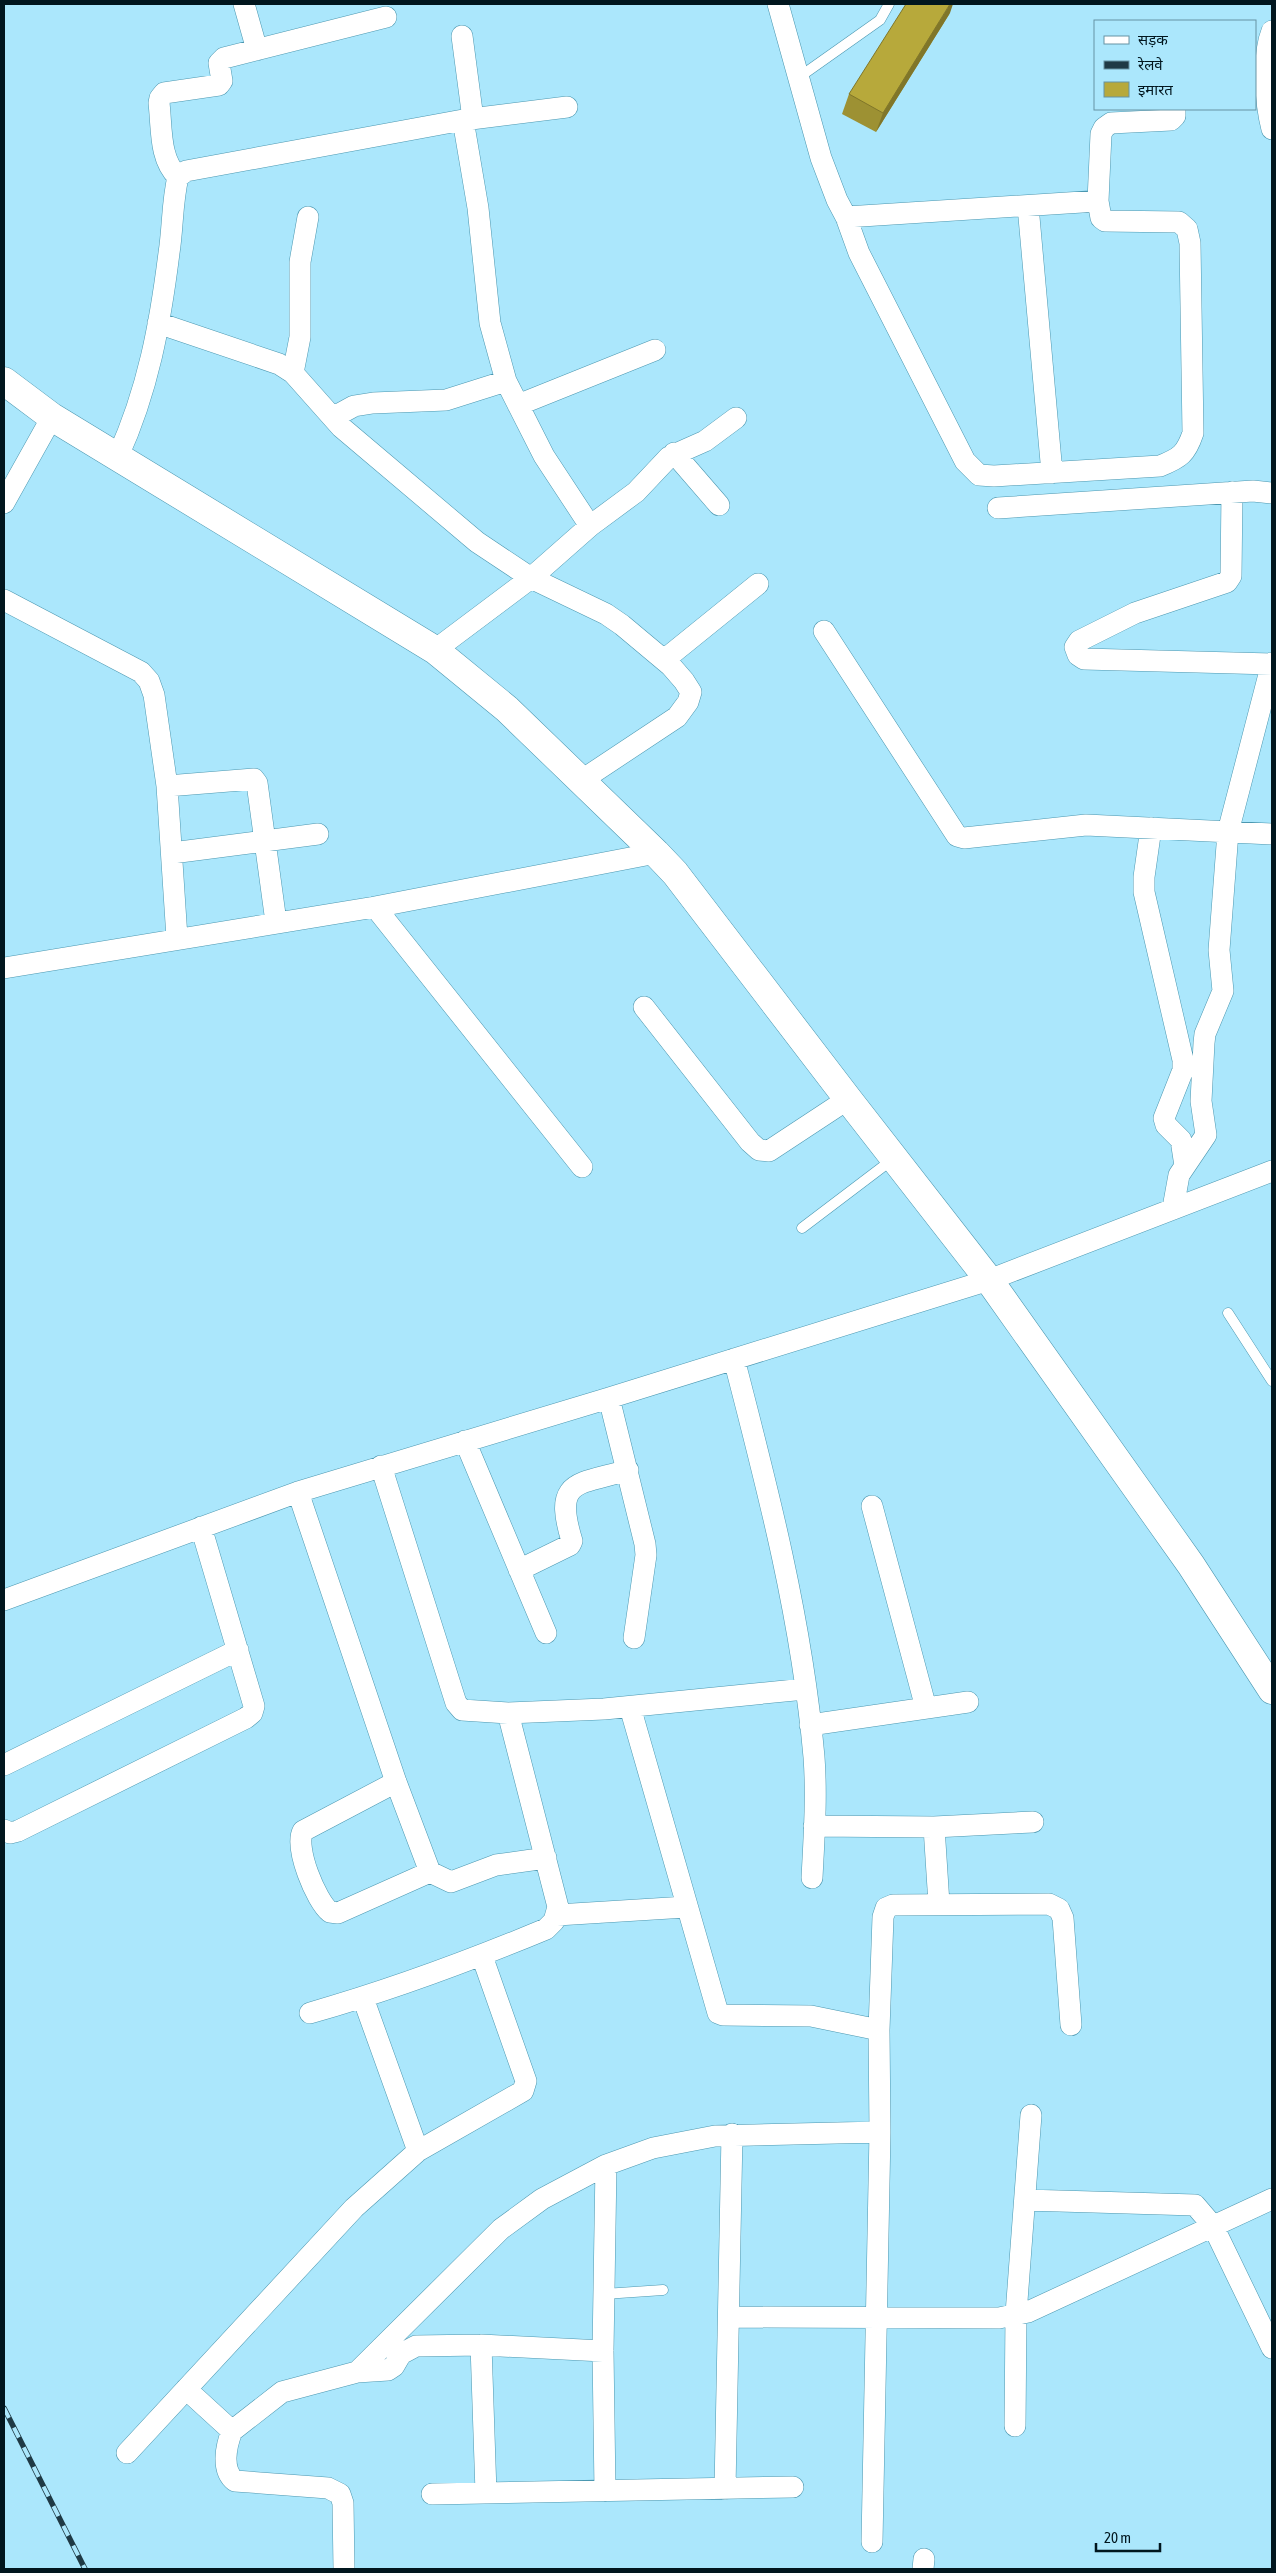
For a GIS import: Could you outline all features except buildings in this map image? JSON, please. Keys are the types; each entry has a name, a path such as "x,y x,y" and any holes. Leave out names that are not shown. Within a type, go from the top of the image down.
{"highway":[{"path":"4,381 52,417 435,650 507,709 656,853 675,873 989,1280 1191,1565 1272,1690"}],"street":[{"path":"244,4 257,50"},
{"path":"778,4 820,158 846,217 859,253 965,461 979,475 994,476 1160,466 1177,459 1188,448 1192,432 1190,243 1187,229 1179,222 1105,221 1101,218 1098,201 1101,134 1104,128 1111,123 1171,120 1175,116 1175,110"},
{"path":"178,177 169,168 165,159 160,98 164,93 219,86 222,81 220,63 224,58 386,17"},
{"path":"1272,31 1268,49 1266,106 1272,128"},
{"path":"462,36 468,119 490,323 506,381 544,456 590,526"},
{"path":"118,456 138,410 150,368 178,177 186,171 468,119 567,107"},
{"path":"846,217 1098,201"},
{"path":"1028,206 1052,473"},
{"path":"293,373 300,337 300,262 308,217"},
{"path":"158,323 279,364 293,373 334,416 341,427 457,526 505,563 531,578 606,614 634,634 664,660 684,681 690,692 688,702 677,716 582,780"},
{"path":"518,405 655,350"},
{"path":"334,416 354,406 373,403 446,400 506,381"},
{"path":"4,503 52,417"},
{"path":"435,650 531,578 590,526 636,492 664,461 674,453 705,441 736,418"},
{"path":"674,453 719,505"},
{"path":"1173,1208 1177,1181 1206,1134 1201,1101 1204,1042 1205,1034 1223,991 1219,950 1228,832 1264,718 1272,664 1084,659 1078,655 1075,647 1079,641 1134,613 1227,582 1231,576 1232,492"},
{"path":"998,508 1232,492 1272,493"},
{"path":"664,660 758,584"},
{"path":"4,600 141,672 149,681 154,695 167,786 177,938"},
{"path":"824,632 958,836 964,838 1086,826 1272,834"},
{"path":"167,786 254,779 257,783 276,922"},
{"path":"1151,828 1144,892 1183,1060 1183,1070 1164,1118 1166,1125 1181,1140 1185,1166"},
{"path":"172,853 318,834"},
{"path":"4,968 177,938 375,907 656,853"},
{"path":"375,907 582,1167"},
{"path":"644,1008 750,1142 759,1150 769,1151 848,1099"},
{"path":"4,1600 298,1492 989,1280 1272,1171"},
{"path":"734,1359 773,1508 804,1671 814,1757 812,1878"},
{"path":"609,1398 643,1529 646,1555 634,1638"},
{"path":"464,1441 546,1633"},
{"path":"381,1466 456,1703 462,1710 508,1713 630,1707 806,1689"},
{"path":"519,1570 570,1545 572,1541 564,1512 566,1495 574,1485 628,1470"},
{"path":"298,1492 396,1782 430,1872 451,1882 496,1865 546,1858"},
{"path":"872,1506 926,1708"},
{"path":"4,1830 10,1833 18,1831 246,1718 252,1713 254,1706 201,1527"},
{"path":"4,1765 238,1650"},
{"path":"810,1725 968,1702"},
{"path":"630,1707 718,2013 723,2015 811,2016 879,2030"},
{"path":"310,2013 363,1998 482,1956 546,1929 557,1914 558,1907 508,1713"},
{"path":"396,1782 303,1831 299,1838 300,1849 319,1899 330,1912 338,1913 430,1872"},
{"path":"814,1826 934,1828 1033,1822"},
{"path":"934,1828 939,1904"},
{"path":"872,2542 880,2132 879,2030 883,1917 886,1908 893,1905 1049,1904 1058,1909 1063,1918 1071,2025"},
{"path":"557,1914 686,1907"},
{"path":"127,2453 336,2226 418,2151 523,2090 526,2081 482,1956"},
{"path":"363,1998 418,2151"},
{"path":"1015,2426 1016,2314 1031,2115"},
{"path":"357,2372 501,2229 542,2199 606,2165 653,2148 732,2134 880,2132"},
{"path":"726,2489 732,2134"},
{"path":"605,2491 603,2351 606,2165"},
{"path":"729,2317 999,2318 1028,2312 1272,2199"},
{"path":"1025,2200 1189,2203 1200,2208 1213,2226 1272,2348"},
{"path":"344,2569 343,2503 340,2494 328,2488 235,2481 229,2476 226,2468 229,2439 232,2431 282,2392 357,2372 388,2370 394,2366 408,2348 416,2346 481,2345 603,2351"},
{"path":"481,2345 486,2493"},
{"path":"186,2389 232,2431"},
{"path":"432,2494 794,2487"}],"lane":[{"path":"797,78 880,20 889,4"},
{"path":"802,1228 894,1158"},
{"path":"1228,1313 1272,1382"},
{"path":"604,2294 663,2290"}],"railway":[{"path":"4,2408 85,2569"}]}
